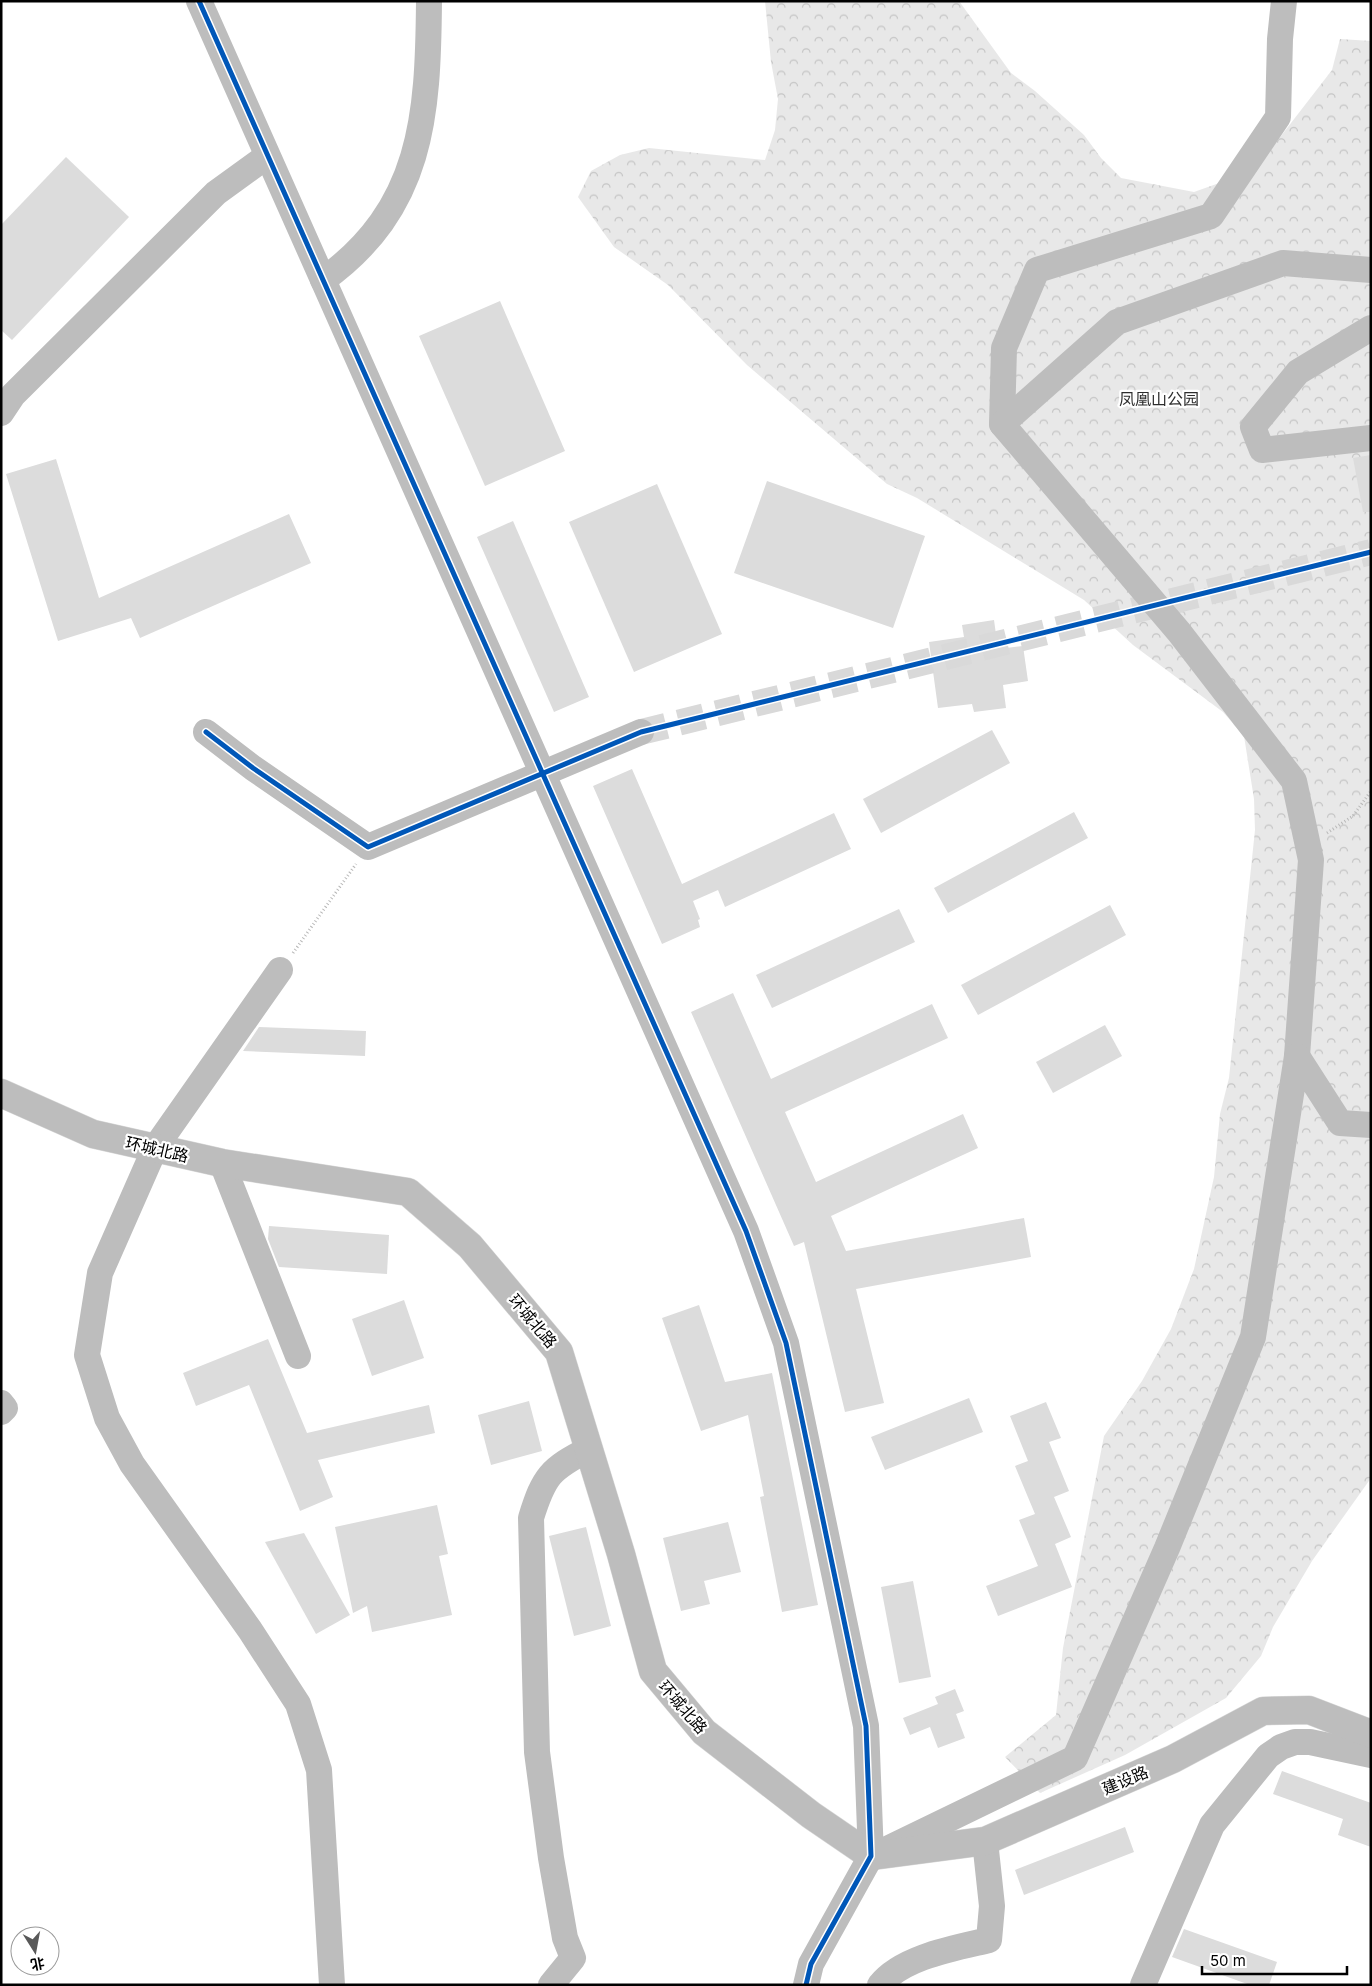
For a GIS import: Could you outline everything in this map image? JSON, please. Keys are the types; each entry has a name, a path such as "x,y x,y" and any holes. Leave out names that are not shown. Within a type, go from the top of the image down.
{"main road":[{"name":"环城北路","path":"1,1093 93,1134 222,1163 408,1192 470,1246 559,1352 621,1554 653,1671 704,1732 811,1815 872,1856"},
{"name":"建设路","path":"872,1856 985,1841 1172,1759 1264,1711 1309,1710 1371,1734"}],"street":[{"path":"199,1 746,1231 786,1343 866,1726 872,1856 812,1964 806,1985"},
{"path":"323,280 343,265 378,229 392,208 412,162 419,138 428,52 429,1"},
{"path":"872,1856 1075,1758 1167,1548 1253,1337 1297,1056 1311,860 1294,781 1179,632 1002,424 1004,348 1037,270 1211,216 1273,125 1278,117 1280,39 1284,1"},
{"path":"1,412 13,395 216,193 267,156"},
{"path":"1002,424 1116,322 1283,263 1371,270"},
{"path":"1371,328 1298,372 1253,427 1262,450 1371,438"},
{"path":"206,732 253,768 368,847 641,732"},
{"path":"280,970 154,1148 100,1273 87,1355 106,1418 132,1464 250,1630 298,1704 320,1770 332,1985"},
{"path":"1297,1056 1340,1123 1371,1125"},
{"path":"222,1163 298,1356"},
{"path":"1,1403 5,1408 1,1412"},
{"path":"551,1985 573,1958 565,1938 551,1858 537,1752 531,1518 540,1489 558,1465 589,1449"},
{"path":"1143,1985 1212,1825 1268,1756 1281,1747 1295,1742 1310,1742 1371,1756"},
{"path":"880,1985 889,1974 939,1952 989,1940 992,1906 985,1841"}],"path":[{"path":"1308,845 1353,816 1371,791"},
{"path":"280,970 368,847"}],"green space":[{"name":"凤凰山公园","path":"765,1 959,1 1011,73 1035,91 1084,135 1101,158 1121,178 1194,192 1222,182 1274,145 1332,70 1340,39 1371,41 1371,1478 1312,1561 1273,1627 1261,1656 1226,1698 1125,1755 1040,1793 1005,1757 1056,1715 1063,1648 1104,1436 1142,1381 1171,1329 1194,1269 1214,1177 1220,1114 1229,1078 1255,830 1254,799 1244,736 1223,712 1133,645 1084,600 917,498 887,484 747,365 668,285 614,247 578,197 591,171 620,155 649,148 765,160 775,130 778,99 771,62"}],"building":[{"path":"66,157 129,217 12,340 1,330 1,225"},
{"path":"500,301 565,451 485,486 419,336"},
{"path":"1371,455 1371,512 1363,512 1353,458"},
{"path":"56,459 99,598 289,514 311,563 140,638 131,618 58,641 6,474"},
{"path":"767,481 925,536 893,628 734,573"},
{"path":"657,484 722,634 634,672 569,522"},
{"path":"513,521 589,697 554,712 477,537"},
{"path":"994,620 998,649 1023,646 1028,681 1003,685 1006,708 974,712 972,704 938,708 929,642 964,637 962,625"},
{"path":"992,730 1010,763 881,833 863,799"},
{"path":"632,769 682,884 834,813 851,849 725,907 718,890 693,901 700,919 698,920 700,927 662,944 593,786"},
{"path":"1074,812 1088,838 948,913 934,888"},
{"path":"1110,905 1126,935 978,1015 961,985"},
{"path":"899,909 915,942 772,1008 756,975"},
{"path":"733,993 771,1079 932,1004 948,1038 785,1112 816,1182 963,1114 978,1148 831,1216 846,1251 1024,1218 1031,1257 856,1289 884,1403 845,1412 804,1242 794,1246 691,1012"},
{"path":"1105,1025 1122,1056 1053,1093 1036,1062"},
{"path":"259,1027 366,1031 365,1056 243,1051"},
{"path":"269,1226 389,1235 387,1274 279,1267 268,1239"},
{"path":"404,1300 424,1358 372,1376 352,1319"},
{"path":"699,1305 725,1382 772,1373 818,1605 782,1612 760,1497 764,1496 748,1415 701,1431 662,1318"},
{"path":"268,1339 307,1433 429,1405 435,1433 318,1460 333,1497 300,1511 249,1385 196,1406 183,1373"},
{"path":"969,1398 983,1432 885,1470 871,1437"},
{"path":"529,1401 542,1451 491,1465 478,1415"},
{"path":"1046,1402 1061,1438 1049,1442 1069,1491 1054,1497 1071,1537 1055,1544 1072,1587 998,1616 986,1586 1038,1566 1019,1520 1035,1514 1015,1466 1028,1461 1010,1416"},
{"path":"437,1505 448,1554 439,1556 452,1615 372,1632 367,1606 353,1613 335,1527"},
{"path":"728,1522 741,1572 704,1581 710,1604 681,1611 663,1538"},
{"path":"586,1527 611,1626 574,1636 549,1536"},
{"path":"304,1533 350,1615 316,1634 265,1542"},
{"path":"913,1581 931,1677 899,1683 881,1587"},
{"path":"955,1689 964,1711 956,1714 965,1738 938,1748 930,1727 910,1735 903,1718 938,1704 935,1697"},
{"path":"1282,1771 1371,1803 1371,1847 1338,1835 1343,1819 1273,1794"},
{"path":"1125,1827 1134,1852 1024,1895 1015,1870"},
{"path":"1184,1929 1277,1962 1269,1985 1250,1985 1172,1957"}],"tunnel":[{"path":"641,732 1371,552"}],"cycle path":[{"path":"199,1 746,1231 786,1343 866,1726 871,1856 811,1964 806,1985"},
{"path":"206,732 253,768 368,847 641,732 1371,552"}]}
